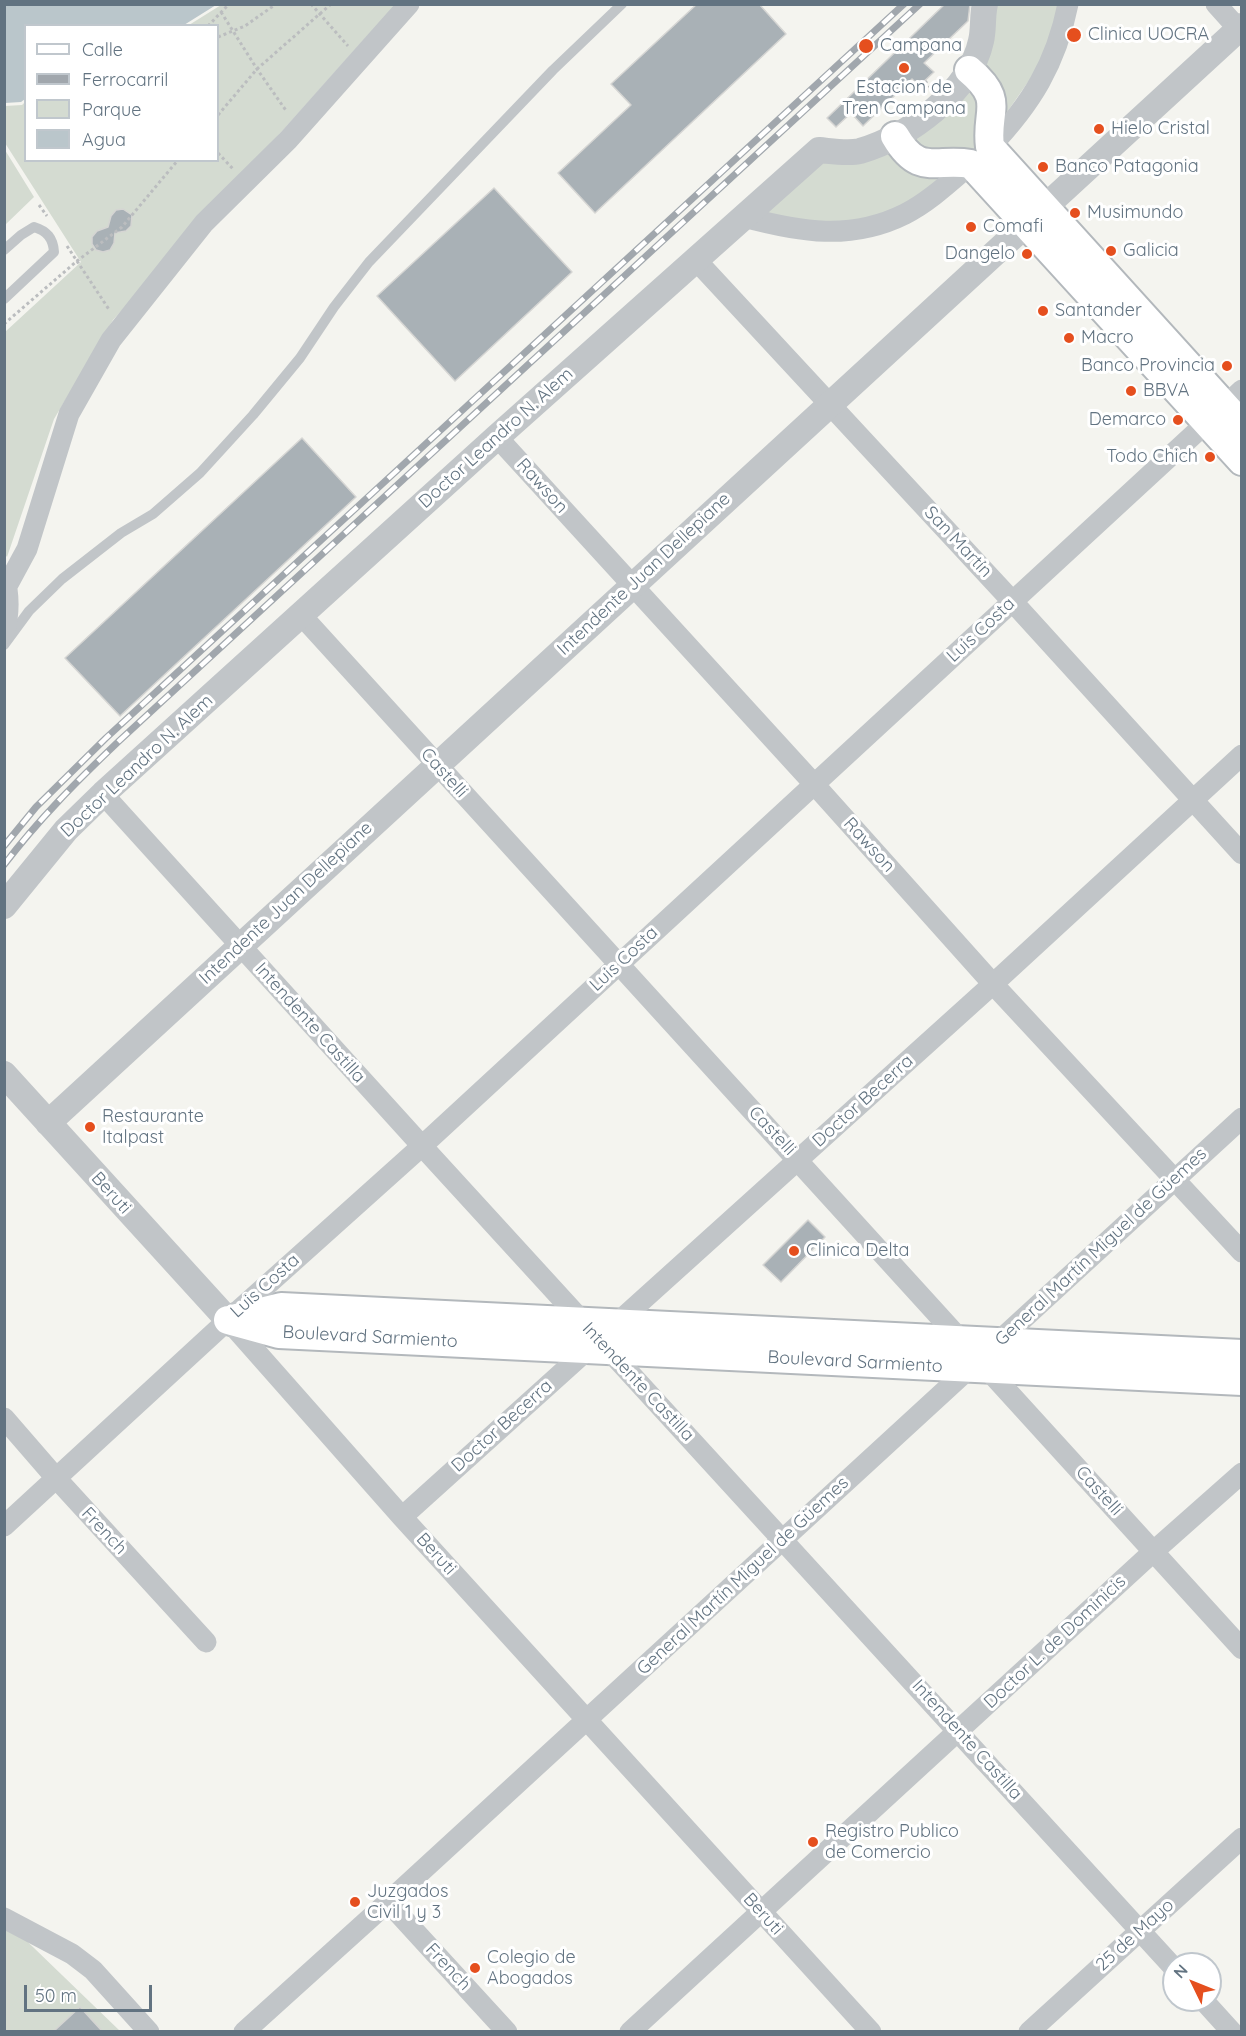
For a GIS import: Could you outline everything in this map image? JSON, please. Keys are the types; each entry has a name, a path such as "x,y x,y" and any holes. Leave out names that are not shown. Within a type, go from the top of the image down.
{"main road":[{"path":"969,70 985,86 992,99 988,134 980,156"},
{"path":"895,136 910,155 923,163 937,165 980,156"},
{"path":"980,156 1035,216 1228,411 1242,461"},
{"name":"Boulevard Sarmiento","path":"228,1320 281,1307 599,1337 979,1355 1242,1354"},
{"name":"Boulevard Sarmiento","path":"979,1355 1242,1381"}],"street":[{"path":"4,634 8,621 6,582 27,549 69,414 111,340 204,223 298,128 409,4"},
{"name":"Doctor Leandro N. Alem","path":"4,906 66,830 103,794 497,437 819,150 858,152 895,136 925,117 943,101 969,70 981,42 985,4"},
{"path":"744,217 783,227 822,232 864,229 906,213 947,184 980,156 1010,125 1040,86 1062,33 1068,4"},
{"path":"1216,4 1240,29"},
{"name":"Intendente Juan Dellepiane","path":"48,1123 1240,29"},
{"name":"San Martín","path":"695,260 1012,601 1242,854"},
{"name":"Luis Costa","path":"4,1526 422,1146 1012,601 1228,411"},
{"name":"Rawson","path":"497,437 993,984 1242,1252"},
{"name":"Castelli","path":"301,615 979,1355 1242,1649"},
{"name":"Doctor Becerra","path":"402,1517 993,984 1242,754"},
{"name":"Intendente Castilla","path":"103,794 1162,1955"},
{"name":"Beruti","path":"4,1074 228,1320 402,1517 871,2031"},
{"name":"General Martín Miguel de Güemes","path":"244,2031 783,1540 979,1355 1242,1118"},
{"name":"French","path":"4,1418 56,1479 206,1642"},
{"name":"Doctor L. de Dominicis","path":"630,2031 1242,1473"},
{"name":"25 de Mayo","path":"1029,2031 1242,1838"},
{"name":"French","path":"388,1902 507,2031"},
{"path":"4,1918 72,1954 93,1970 149,2031"},
{"path":"1214,2012 1232,2031"}],"lane":[{"path":"4,645 29,611 62,579 121,533 153,514 200,473 253,415 300,358 334,307 369,262 553,70 622,4"},
{"path":"4,250 34,227 44,230 53,242 54,252 4,299"}],"path":[{"path":"210,24 229,4"},
{"path":"219,37 234,31 276,4"},
{"path":"311,4 359,59"},
{"path":"219,114 257,69 331,4"},
{"path":"221,12 298,128"},
{"path":"4,324 77,261 122,227 176,162"},
{"path":"39,205 51,223"},
{"path":"64,242 121,327"}],"green space":[{"path":"221,5 395,5 113,320 54,419 7,557 4,553 5,332 81,262 5,143 5,106 24,103 24,162 219,162 219,24 191,24"},
{"path":"985,5 1068,5 1062,33 971,164 864,229 744,217 819,150 858,151 950,95"},
{"path":"5,150 34,197 4,225"},
{"path":"5,1920 120,2031 5,2031"}],"water":[{"path":"5,4 216,4 186,24 24,24 24,100 5,103"}],"building":[{"path":"697,4 759,4 786,34 595,213 558,173 631,105 611,84"},
{"name":"Estacion de Tren Campana","path":"945,4 970,4 968,21 924,63 934,72 919,86 912,79 863,126 851,113 836,127 827,118"},
{"path":"494,188 572,272 455,381 377,296"},
{"path":"123,209 132,215 131,226 126,231 115,233 114,243 110,250 103,252 96,250 92,244 92,237 97,231 108,227 111,216 116,210"},
{"path":"302,438 356,497 120,716 65,658"},
{"name":"Clinica Delta","path":"808,1220 825,1237 781,1282 763,1265"},
{"path":"80,2007 102,2031 54,2031"}],"railway":[{"path":"4,846 36,807 106,738 904,4"},
{"path":"4,865 59,801 119,741 920,4"}],"place":[{"name":"Clinica UOCRA","path":"1074,35"},
{"name":"Campana","path":"866,46"},
{"name":"Estacion de Tren Campana","path":"904,68"},
{"name":"Hielo Cristal","path":"1099,129"},
{"name":"Banco Patagonia","path":"1043,167"},
{"name":"Musimundo","path":"1075,213"},
{"name":"Comafi","path":"971,227"},
{"name":"Galicia","path":"1111,251"},
{"name":"Dangelo","path":"1027,254"},
{"name":"Santander","path":"1043,311"},
{"name":"Macro","path":"1069,338"},
{"name":"Banco Provincia","path":"1227,366"},
{"name":"BBVA","path":"1131,391"},
{"name":"Demarco","path":"1178,420"},
{"name":"Todo Chich","path":"1210,457"},
{"name":"Restaurante Italpast","path":"90,1127"},
{"name":"Clinica Delta","path":"794,1251"},
{"name":"Registro Publico de Comercio","path":"813,1842"},
{"name":"Juzgados Civil 1 y 3","path":"355,1902"},
{"name":"Colegio de Abogados","path":"475,1968"}]}
